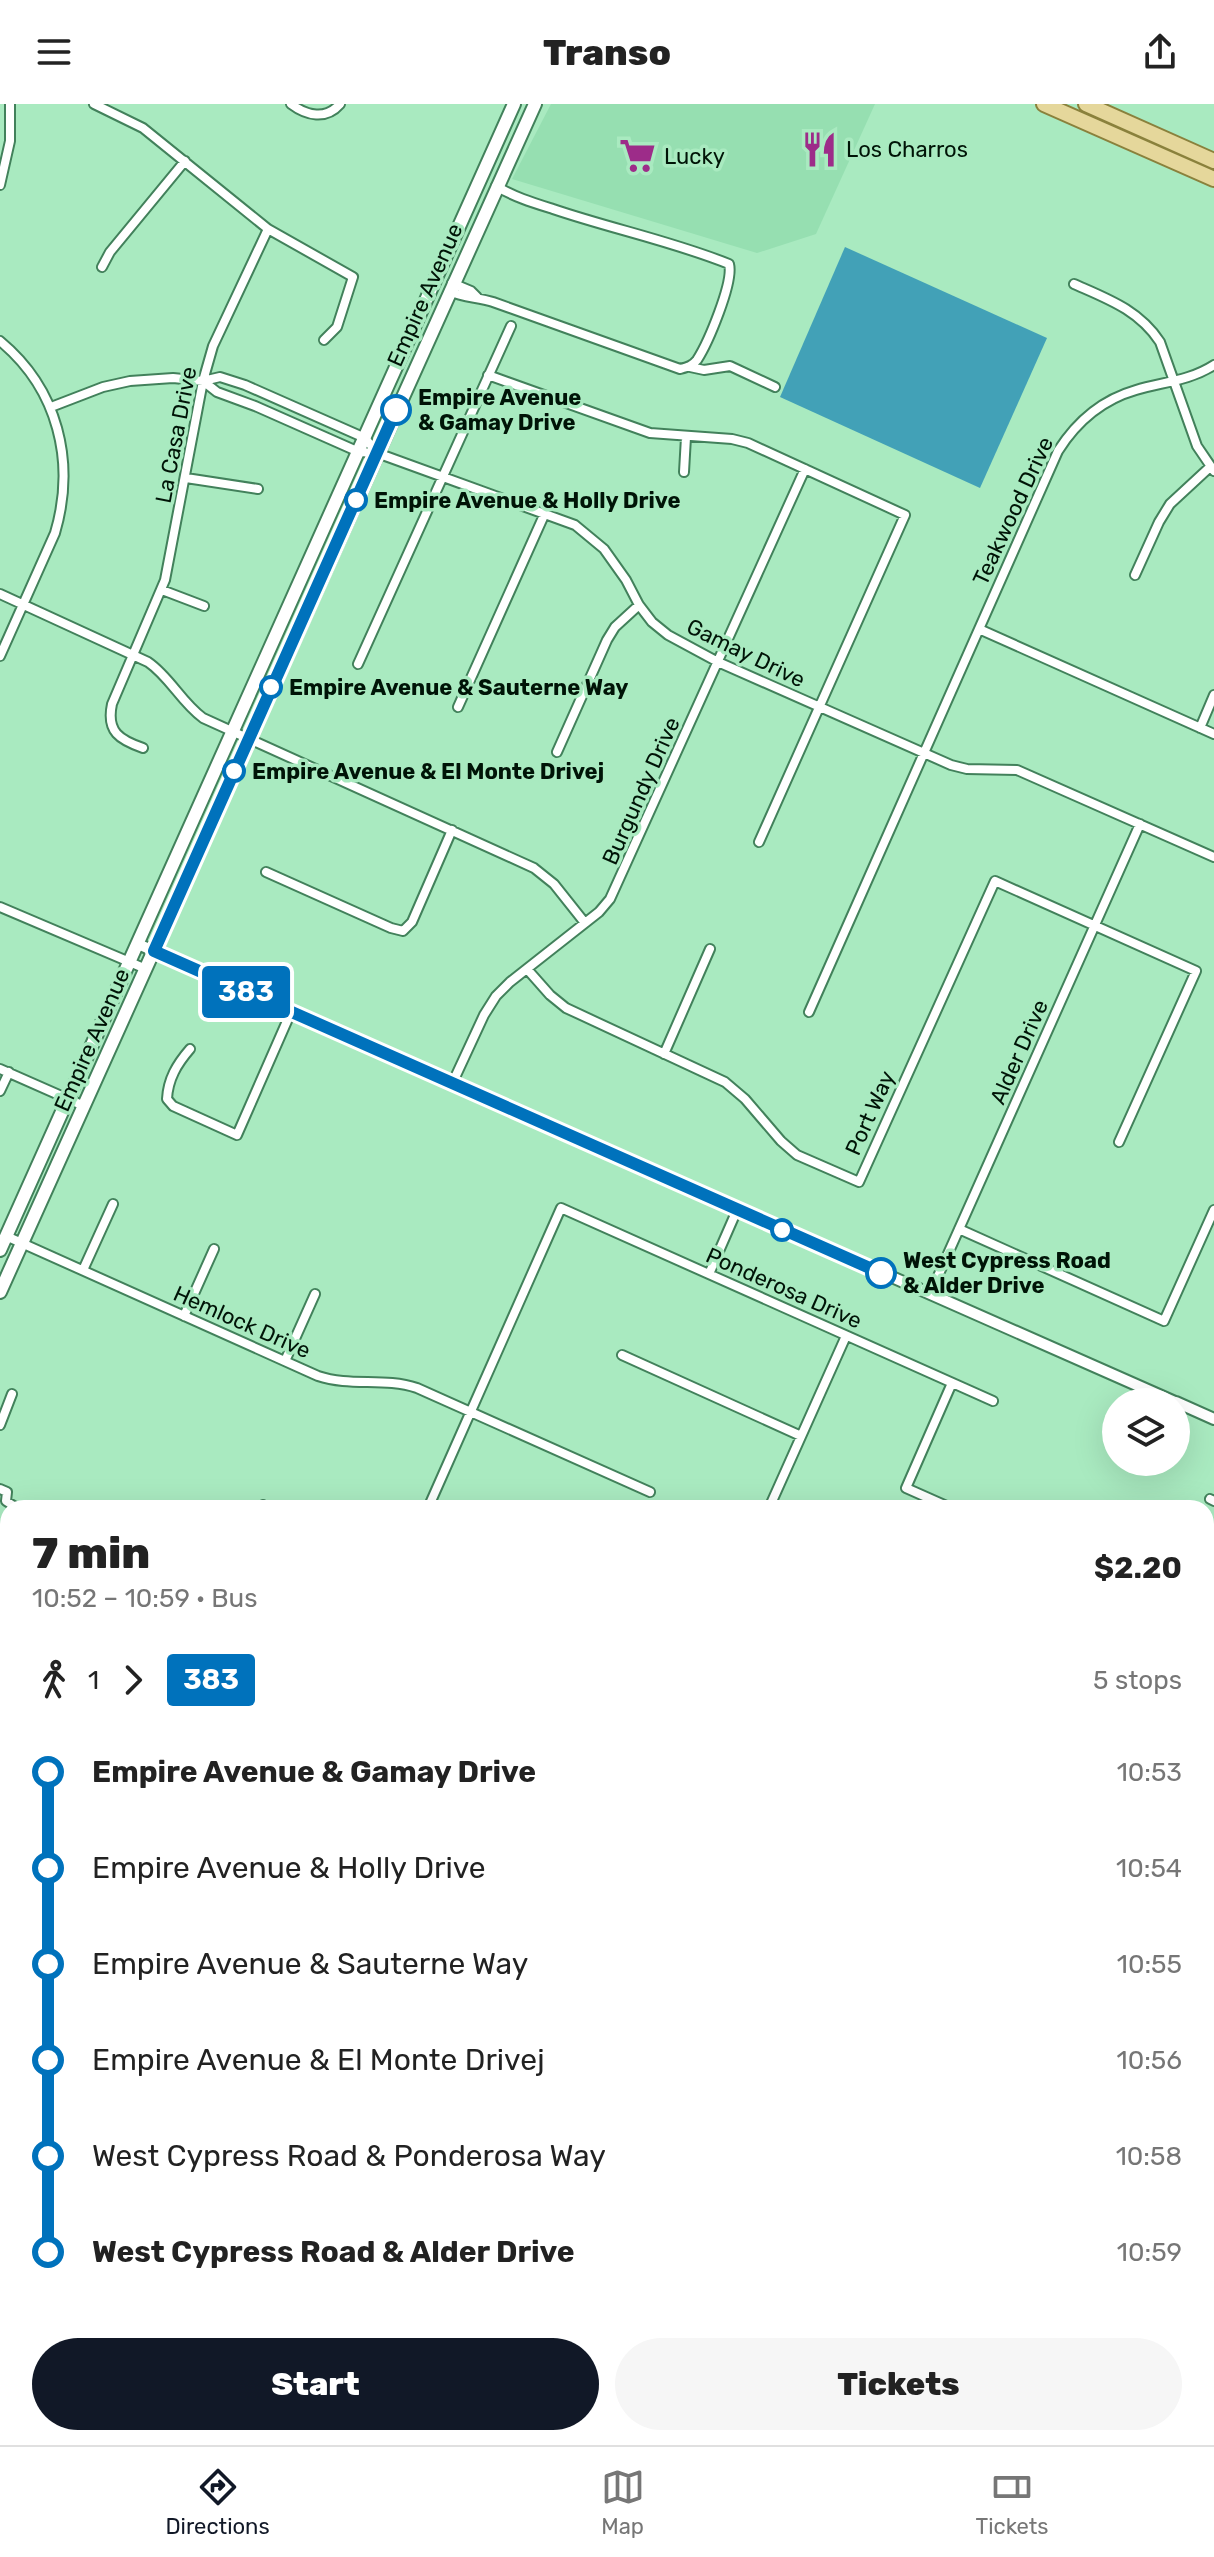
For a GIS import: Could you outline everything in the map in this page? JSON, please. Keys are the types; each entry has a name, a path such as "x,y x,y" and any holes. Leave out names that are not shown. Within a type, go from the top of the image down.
{"main road":[{"name":"Empire Avenue","path":"0,1250 514,104"},
{"name":"Empire Avenue","path":"0,1292 535,104"},
{"path":"1044,104 1214,179"},
{"path":"1089,105 1214,161"},
{"path":"450,287 443,281 456,249 460,228"}],"street":[{"path":"0,185 10,141 10,104"},
{"path":"94,104 143,128 268,229 353,277 337,327 324,340"},
{"path":"291,104 304,113 321,115 340,104"},
{"path":"102,267 110,252 185,161"},
{"path":"496,186 518,197 586,220 664,241 729,264 732,274 722,302 697,359 690,367"},
{"name":"La Casa Drive","path":"143,748 123,741 115,733 110,714 162,590 203,381 213,346 268,229"},
{"path":"1074,284 1139,316 1160,342 1197,446 1212,469 1170,504 1135,575"},
{"path":"450,287 466,298 477,297 669,366 704,370 730,366 775,387"},
{"path":"358,664 511,326"},
{"path":"0,341 35,378 51,407 62,444 65,468 61,512 0,656"},
{"name":"Teakwood Drive","path":"809,1012 1050,466 1068,436 1095,409 1114,398 1186,379 1214,365"},
{"path":"488,375 650,433 748,443 905,515 759,842"},
{"path":"51,407 103,387 130,381 173,378 203,381 220,377 365,438 377,453"},
{"path":"203,381 217,392 359,452 377,453"},
{"path":"684,472 686,437"},
{"name":"Gamay Drive","path":"377,453 575,525 604,549 652,622 668,635 718,662 922,752 967,769 1017,770 1214,857"},
{"name":"Burgundy Drive","path":"452,1084 490,1004 510,982 599,912 618,886 805,469"},
{"path":"186,478 258,489"},
{"path":"458,707 545,513"},
{"path":"162,590 204,606"},
{"path":"0,594 134,654 160,670 190,708 203,718 534,868 554,884 585,923"},
{"path":"557,752 607,640 615,627 639,605"},
{"path":"979,629 1214,734"},
{"path":"1200,728 1214,695"},
{"name":"Alder Drive","path":"930,1294 1140,824"},
{"path":"266,872 403,931 412,922 452,830"},
{"name":"Port Way","path":"527,969 550,995 583,1019 725,1082 797,1155 859,1182 995,881 1095,926"},
{"path":"0,907 146,969"},
{"path":"1095,926 1196,971 1119,1142"},
{"path":"138,944 1144,1388"},
{"path":"664,1054 710,949"},
{"path":"190,1049 179,1062 168,1086 167,1099 173,1106 237,1135 291,1012"},
{"path":"0,1091 4,1070 84,1106"},
{"path":"83,1270 113,1204"},
{"name":"Ponderosa Drive","path":"470,1411 561,1208 993,1401"},
{"path":"709,1274 737,1210"},
{"path":"959,1229 1164,1321 1214,1210"},
{"name":"Hemlock Drive","path":"6,1236 318,1376 343,1383 402,1383 650,1492"},
{"path":"184,1316 214,1249"},
{"path":"285,1361 315,1294"},
{"path":"773,1500 846,1336"},
{"path":"622,1355 801,1436"},
{"path":"933,1500 906,1488 952,1383"},
{"path":"0,1425 12,1394"},
{"path":"1190,1408 1214,1419"},
{"path":"431,1500 470,1411"}],"shaded area":[{"path":"551,104 875,104 816,234 757,253 512,179"}],"water":[{"path":"845,247 1047,338 980,488 780,397"}],"bus line":[{"name":"383","path":"396,410 154,951 881,1273"}],"place":[{"name":"Los Charros","path":"820,149"},
{"name":"Lucky","path":"638,156"},
{"name":"Empire Avenue & Gamay Drive","path":"396,410"},
{"name":"Empire Avenue & Holly Drive","path":"356,500"},
{"name":"Empire Avenue & Sauterne Way","path":"271,687"},
{"name":"Empire Avenue & El Monte Drivej","path":"234,771"},
{"name":"West Cypress Road & Alder Drive","path":"881,1273"}]}
